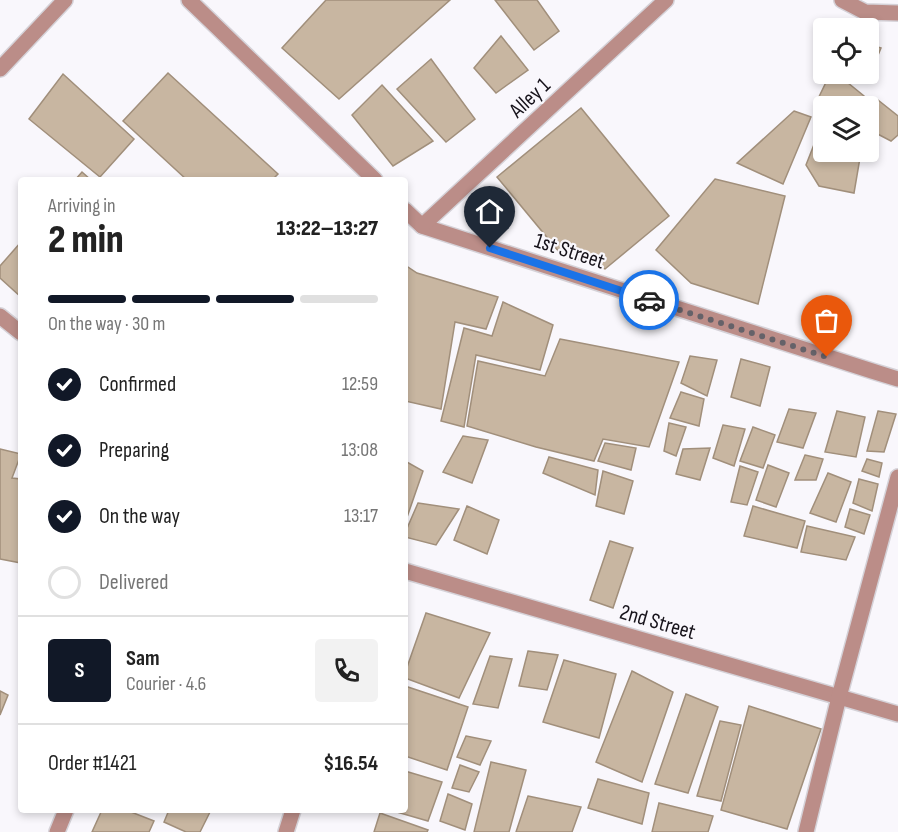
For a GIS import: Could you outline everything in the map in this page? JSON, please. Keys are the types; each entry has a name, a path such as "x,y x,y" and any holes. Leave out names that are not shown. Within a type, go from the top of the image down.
{"street":[{"path":"0,69 65,0"},
{"path":"189,0 372,177"},
{"name":"Alley 1","path":"422,226 666,0"},
{"path":"842,0 866,12 898,13"},
{"name":"1st Street","path":"408,213 422,226 898,379"},
{"path":"0,316 18,331"},
{"path":"806,832 898,477"},
{"name":"2nd Street","path":"408,572 898,714"},
{"path":"57,832 65,813"},
{"path":"286,832 292,813"}],"building":[{"path":"326,0 450,0 339,99 282,48"},
{"path":"495,0 537,0 559,31 534,50"},
{"path":"501,36 528,70 496,93 474,68"},
{"path":"431,59 475,119 446,142 397,89"},
{"path":"168,73 278,174 275,177 184,177 123,121"},
{"path":"63,74 134,139 100,177 29,119"},
{"path":"825,84 849,84 864,96 819,96"},
{"path":"382,85 433,141 393,166 352,115"},
{"path":"879,101 898,116 898,135 891,141 879,135"},
{"path":"581,108 669,216 605,269 560,253 497,177"},
{"path":"794,111 811,117 783,184 737,163"},
{"path":"813,147 813,162 859,162 854,193 819,186 806,165"},
{"path":"82,172 88,177 78,177"},
{"path":"715,179 785,196 758,304 691,283 656,250"},
{"path":"18,245 18,294 0,278 0,266"},
{"path":"408,267 417,273 498,297 486,329 455,322 441,409 408,402"},
{"path":"503,302 553,325 540,370 476,355 464,427 441,421 464,328 492,336"},
{"path":"560,339 679,362 649,447 603,439 594,461 536,447 467,426 478,361 545,376"},
{"path":"690,356 717,360 707,396 681,383"},
{"path":"741,359 770,367 760,406 731,397"},
{"path":"681,392 704,399 699,426 670,418"},
{"path":"789,409 816,413 803,448 777,442"},
{"path":"837,411 865,417 856,457 825,452"},
{"path":"878,411 896,414 884,452 867,451"},
{"path":"669,423 686,427 676,456 664,451"},
{"path":"723,425 745,429 734,466 713,458"},
{"path":"753,427 775,435 763,468 740,461"},
{"path":"463,436 488,440 472,483 443,472"},
{"path":"605,443 636,448 631,470 598,461"},
{"path":"710,448 700,480 676,474 683,449"},
{"path":"0,449 18,453 18,462 12,478 18,479 18,562 0,559"},
{"path":"805,455 823,459 816,480 795,480"},
{"path":"549,457 598,470 595,495 543,473"},
{"path":"867,459 882,463 879,477 862,471"},
{"path":"408,463 423,471 408,514"},
{"path":"768,465 789,473 776,507 756,500"},
{"path":"740,466 758,472 747,505 731,502"},
{"path":"603,471 633,481 624,514 596,506"},
{"path":"828,473 851,482 836,522 810,513"},
{"path":"859,479 878,484 872,511 853,503"},
{"path":"418,503 459,509 436,545 408,538 408,526"},
{"path":"467,506 499,520 487,554 454,540"},
{"path":"753,506 805,521 797,548 744,536"},
{"path":"850,509 870,515 864,534 845,527"},
{"path":"807,526 855,537 846,560 801,552"},
{"path":"610,541 633,548 613,608 590,600"},
{"path":"426,613 490,633 459,698 408,679 408,664"},
{"path":"528,651 558,655 547,690 519,686"},
{"path":"490,656 512,659 498,708 473,704"},
{"path":"564,660 616,674 599,738 543,722"},
{"path":"632,671 673,692 642,782 596,762"},
{"path":"408,687 468,707 447,770 408,757"},
{"path":"0,691 8,695 0,715"},
{"path":"686,694 718,707 688,793 655,784"},
{"path":"749,706 821,729 787,829 721,810"},
{"path":"720,721 741,725 721,801 697,796"},
{"path":"466,736 491,741 480,765 457,757"},
{"path":"491,762 526,770 509,832 474,832"},
{"path":"460,765 479,772 469,792 452,788"},
{"path":"408,772 442,782 428,821 400,813 408,813"},
{"path":"598,779 649,793 642,824 588,808"},
{"path":"448,794 472,804 465,830 440,821"},
{"path":"528,796 581,807 572,832 516,832"},
{"path":"659,803 713,816 708,832 652,832"},
{"path":"101,813 134,813 154,821 149,832 92,832"},
{"path":"168,813 210,813 200,832 186,832 164,822"},
{"path":"380,813 428,830 427,832 374,832"}],"way so far":[{"path":"649,300 827,357"}],"route":[{"path":"490,248 649,300"}]}
